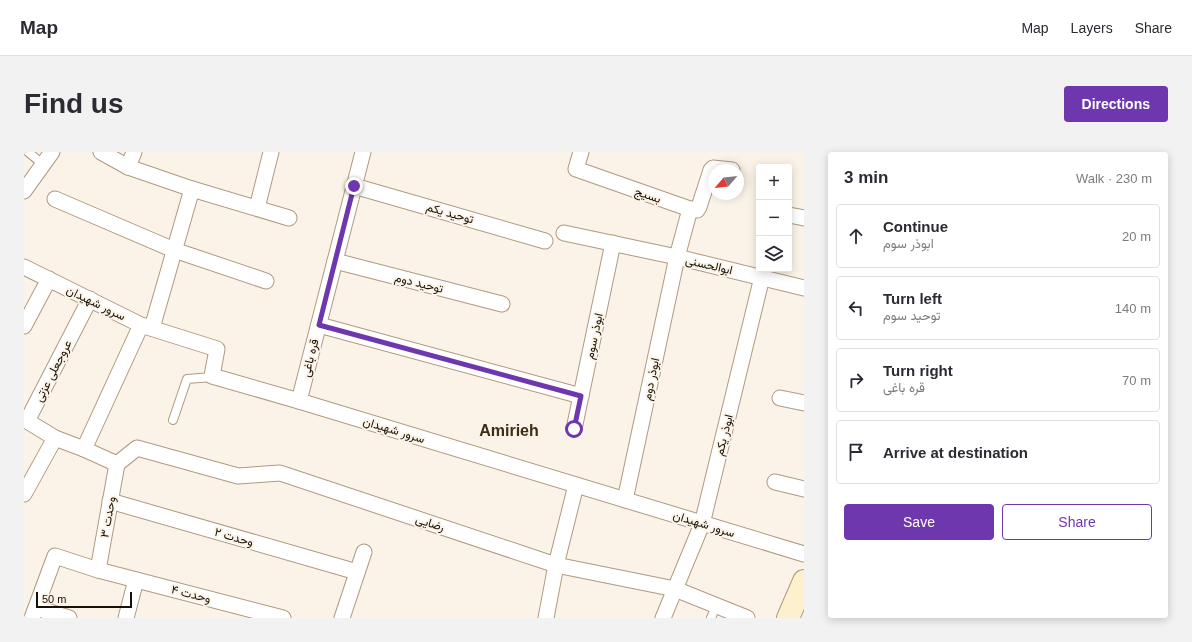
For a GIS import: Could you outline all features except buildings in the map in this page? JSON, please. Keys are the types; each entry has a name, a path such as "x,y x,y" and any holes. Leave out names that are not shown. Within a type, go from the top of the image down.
{"main road":[{"path":"788,618 804,582"}],"street":[{"path":"24,191 52,152"},
{"path":"101,152 128,167 192,189 289,218"},
{"path":"128,167 134,152"},
{"path":"257,208 271,152"},
{"name":"قره باغی","path":"299,401 363,152"},
{"name":"بسیج","path":"581,152 576,169 690,209"},
{"path":"676,257 690,209 697,210 699,208 708,180"},
{"name":"توحید یکم","path":"354,186 545,241"},
{"path":"84,449 146,326 174,250 192,189"},
{"path":"55,199 174,250 266,281"},
{"path":"792,216 804,218"},
{"path":"564,233 613,243"},
{"name":"ابوالحسنی","path":"613,243 804,288"},
{"name":"ابوذر سوم","path":"574,429 613,243"},
{"name":"ابوذر دوم","path":"625,500 676,257"},
{"name":"توحید دوم","path":"335,261 502,304"},
{"name":"سرور شهیدان","path":"24,267 146,326 217,349 213,377 299,401 804,554"},
{"name":"ابوذر یکم","path":"663,618 702,524 762,277"},
{"path":"24,326 49,279"},
{"name":"عروجعلی عزتی","path":"55,438 28,421 90,299"},
{"path":"319,325 581,396"},
{"path":"780,398 804,403"},
{"path":"24,494 55,438 117,464"},
{"name":"رضایی","path":"117,464 138,448 238,476 280,473 556,565 674,589 713,612 747,618"},
{"name":"وحدت ۳","path":"98,570 117,464"},
{"path":"775,482 804,489"},
{"path":"546,618 556,565 576,485"},
{"name":"وحدت ۲","path":"110,501 357,572"},
{"path":"342,618 364,552"},
{"name":"وحدت ۴","path":"34,613 55,556 98,570 283,618"},
{"path":"126,618 136,580"},
{"path":"34,613 69,618"}],"lane":[{"path":"28,152 44,165"},
{"path":"173,420 187,379 213,377"}],"district":[{"name":"Amirieh","path":"509,430"}],"route":[{"path":"354,186 319,325 581,396 574,429"}]}
